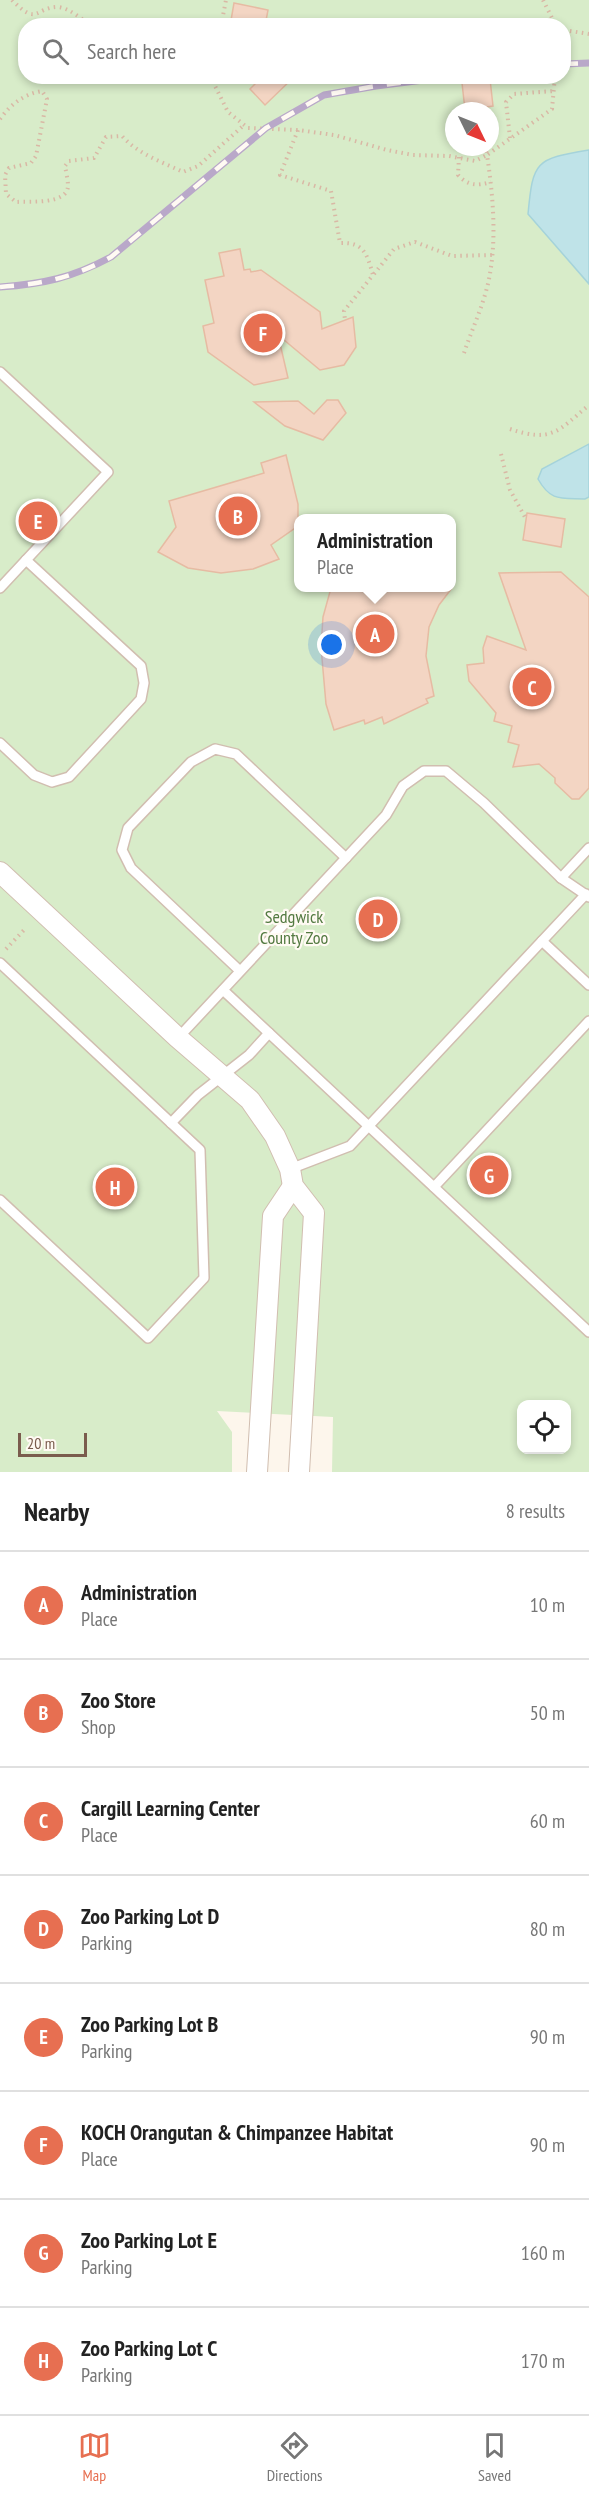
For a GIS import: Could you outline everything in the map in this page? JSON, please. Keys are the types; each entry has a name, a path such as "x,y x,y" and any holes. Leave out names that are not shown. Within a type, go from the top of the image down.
{"street":[{"path":"0,872 178,1038 250,1100 275,1136 291,1177 314,1214 299,1472"},
{"path":"257,1472 273,1216 291,1177"}],"lane":[{"path":"0,372 108,472 0,588"},
{"path":"0,743 34,775 52,782 69,777 141,699 144,683 141,666 26,560"},
{"path":"240,971 131,868 123,850 128,828 191,762 216,748 236,754 346,858"},
{"path":"178,1038 386,815 403,786 424,771 446,771 484,803 561,878 587,895 350,1146 291,1177"},
{"path":"561,878 589,848"},
{"path":"542,941 589,985"},
{"path":"0,963 200,1150 204,1278 148,1338 0,1200"},
{"path":"223,990 589,1332"},
{"path":"434,1187 589,1021"},
{"path":"171,1123 198,1095 249,1055 270,1033"}],"path":[{"path":"12,0 29,14 37,15 56,7 63,8 79,18"},
{"path":"223,18 226,0"},
{"path":"543,0 552,18"},
{"path":"571,31 589,34"},
{"path":"214,84 228,112 248,128 298,130 334,135 413,155 475,160 485,156"},
{"path":"499,146 552,109 554,84"},
{"path":"0,119 7,110 28,93 42,91 47,99 36,156 31,163 9,168 5,175 6,194 16,202 59,199 68,187 65,166 69,161 94,158 106,137 122,136 130,145 144,154 183,172 198,166 244,125"},
{"path":"510,138 506,102 514,94 554,91"},
{"path":"298,130 280,175 331,191 340,243 350,243 361,247 368,258 373,275"},
{"path":"464,353 489,282 493,255 491,182 487,156"},
{"path":"459,157 458,174 463,180 473,185 491,182"},
{"path":"345,321 344,311 394,249 415,242 452,256 493,255"},
{"path":"510,429 530,436 554,434 589,405"},
{"path":"501,454 510,490 526,519"},
{"path":"0,955 24,930"}],"green space":[{"name":"Sedgwick County Zoo","path":"0,0 589,0 589,1472 332,1472 333,1417 217,1411 232,1432 232,1472 0,1472"}],"water":[{"path":"589,150 589,284 528,214 532,183 540,166 557,156"},
{"path":"589,444 589,497 585,499 563,498 547,492 538,479 542,469"}],"building":[{"path":"234,3 268,10 266,18 231,18"},
{"path":"255,84 287,84 265,105 250,89"},
{"path":"462,84 491,84 493,102 464,102"},
{"path":"240,249 244,270 250,269 251,272 261,270 320,312 322,329 353,317 356,347 344,365 320,370 278,335 288,378 254,385 208,352 203,326 214,323 205,280 224,276 219,253"},
{"path":"327,400 338,400 346,413 323,440 285,426 254,402 298,401 314,414"},
{"path":"286,455 298,504 298,514 294,514 294,529 271,545 279,559 253,569 221,573 188,568 158,552 176,527 169,501 264,473 261,463"},
{"path":"527,513 565,519 561,547 523,540"},
{"path":"561,572 589,597 589,788 579,799 572,799 555,783 555,778 539,764 513,767 519,745 508,742 512,726 494,721 496,713 469,681 467,665 484,663 483,648 487,636 526,650 499,573"},
{"path":"330,592 449,592 439,605 429,627 426,656 434,696 426,699 428,703 384,724 382,717 365,724 364,720 334,730 326,704 321,647 323,617"}],"railway":[{"path":"571,64 589,63"},
{"path":"0,287 57,279 111,257 266,128 324,95 392,84"}],"place":[{"name":"KOCH Orangutan & Chimpanzee Habitat","path":"263,333"},
{"name":"Zoo Store","path":"238,516"},
{"name":"Zoo Parking Lot B","path":"38,521"},
{"name":"Administration","path":"375,634"},
{"name":"Cargill Learning Center","path":"532,687"},
{"name":"Zoo Parking Lot D","path":"378,919"},
{"name":"Zoo Parking Lot E","path":"489,1175"},
{"name":"Zoo Parking Lot C","path":"115,1187"}]}
